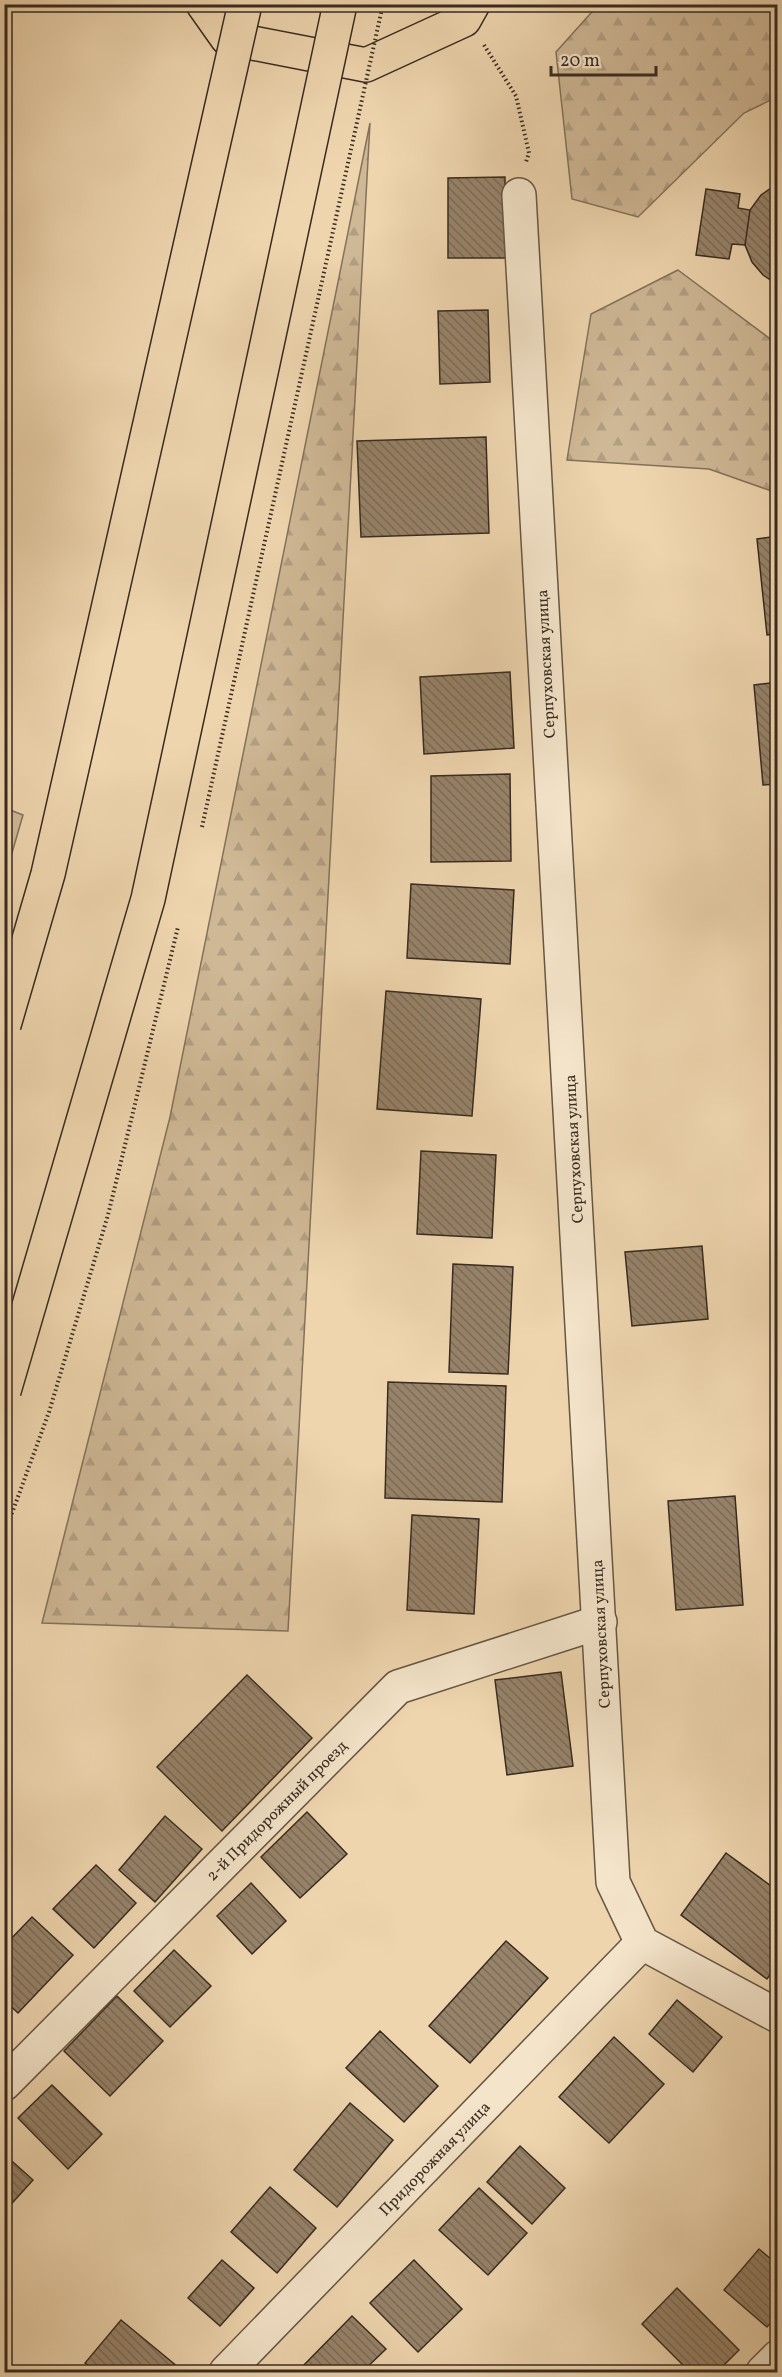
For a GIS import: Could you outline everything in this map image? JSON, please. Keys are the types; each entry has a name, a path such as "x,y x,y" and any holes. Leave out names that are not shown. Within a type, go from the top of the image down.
{"main road":[{"path":"203,4 227,38 366,65 464,20 473,4"},
{"path":"4,1025 48,874 245,4"},
{"path":"4,1391 148,899 340,4"}],"street":[{"name":"Серпуховская улица","path":"519,195 613,1882 642,1943"},
{"name":"2-й Придорожный проезд","path":"4,2084 398,1687 600,1622"},
{"path":"642,1943 777,2016"},
{"name":"Придорожная улица","path":"226,2373 642,1943"},
{"path":"763,2373 777,2357"}],"path":[{"path":"481,40 516,96 529,153 519,195"}],"green space":[{"path":"599,4 777,5 777,97 744,113 638,217 572,199 556,52"},
{"path":"370,123 288,1631 42,1623 170,1117"},
{"path":"678,270 777,344 777,493 709,469 567,460 591,314"},
{"path":"4,808 23,815 5,877"}],"building":[{"path":"505,177 506,258 448,258 448,178"},
{"path":"778,183 778,285 763,275 752,262 745,245 744,228 750,210 761,195"},
{"path":"706,189 740,194 738,208 750,210 745,245 732,244 729,259 696,255"},
{"path":"488,310 490,382 440,384 438,311"},
{"path":"486,437 489,533 361,537 357,441"},
{"path":"778,536 778,634 767,635 757,539"},
{"path":"510,672 514,748 424,754 420,677"},
{"path":"778,682 778,784 763,785 754,685"},
{"path":"510,774 511,861 431,862 431,776"},
{"path":"778,818 778,853 772,819"},
{"path":"411,884 514,890 510,964 407,958"},
{"path":"386,991 481,999 472,1116 377,1109"},
{"path":"421,1151 496,1155 492,1238 417,1234"},
{"path":"702,1246 708,1319 632,1326 625,1252"},
{"path":"453,1264 513,1267 508,1374 449,1372"},
{"path":"388,1382 506,1386 502,1502 385,1498"},
{"path":"735,1496 743,1605 676,1610 668,1501"},
{"path":"412,1515 479,1519 474,1614 407,1610"},
{"path":"561,1672 573,1766 507,1775 495,1680"},
{"path":"247,1675 312,1738 222,1831 157,1767"},
{"path":"307,1812 347,1854 300,1898 261,1857"},
{"path":"165,1816 202,1849 155,1902 119,1870"},
{"path":"726,1853 778,1891 778,1964 767,1979 681,1915"},
{"path":"96,1865 136,1903 94,1948 53,1909"},
{"path":"251,1883 286,1921 252,1954 217,1916"},
{"path":"32,1917 73,1955 18,2013 4,2000 4,1946"},
{"path":"506,1941 548,1978 470,2063 429,2026"},
{"path":"174,1950 211,1986 170,2027 134,1991"},
{"path":"117,1996 163,2041 110,2096 64,2051"},
{"path":"677,2000 722,2037 693,2072 649,2034"},
{"path":"380,2031 438,2086 404,2122 346,2068"},
{"path":"614,2037 664,2084 609,2143 559,2097"},
{"path":"52,2085 102,2134 68,2169 18,2118"},
{"path":"350,2103 393,2140 337,2207 294,2170"},
{"path":"520,2146 565,2188 532,2224 487,2182"},
{"path":"4,2154 33,2180 4,2212"},
{"path":"270,2187 316,2228 277,2273 231,2232"},
{"path":"479,2188 527,2233 488,2275 439,2230"},
{"path":"759,2249 778,2265 778,2315 767,2327 724,2290"},
{"path":"222,2260 254,2288 220,2326 188,2298"},
{"path":"414,2260 462,2309 418,2352 370,2303"},
{"path":"677,2288 739,2350 717,2372 690,2372 642,2324"},
{"path":"352,2316 386,2349 362,2372 310,2372 303,2366"},
{"path":"121,2320 184,2372 97,2372 85,2363"}]}
